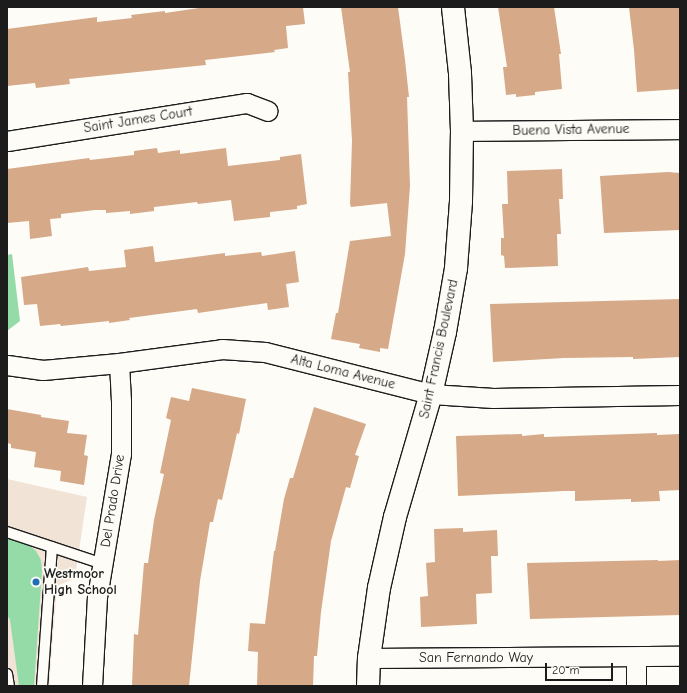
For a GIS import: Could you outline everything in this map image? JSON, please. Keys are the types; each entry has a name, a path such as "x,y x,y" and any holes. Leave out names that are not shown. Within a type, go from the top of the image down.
{"street":[{"name":"Saint Francis Boulevard","path":"368,686 369,658 378,588 395,517 432,394 456,268 461,201 462,131 460,72 453,7"},
{"name":"Saint James Court","path":"7,141 247,103 268,111"},
{"name":"Buena Vista Avenue","path":"462,131 680,129"},
{"name":"Alta Loma Avenue","path":"7,365 43,370 222,349 265,352 432,394 493,398 680,395"},
{"name":"Del Prado Drive","path":"92,686 97,597 121,454 119,362"},
{"name":"San Fernando Way","path":"369,658 680,656"},
{"path":"636,657 636,686"}],"lane":[{"path":"7,532 103,564"},
{"path":"42,686 52,547"},
{"path":"7,674 9,686"}],"shaded area":[{"name":"Westmoor High School","path":"7,479 87,497 75,578 57,586 49,686 7,686"}],"green space":[{"path":"12,254 20,321 7,331 7,255"},
{"path":"7,537 29,545 36,551 41,560 42,571 34,686 19,686 10,620 7,615"}],"building":[{"path":"199,7 303,7 305,24 286,26 288,48 274,50 275,52 205,60 206,65 69,79 70,84 36,88 35,83 7,86 7,29 97,17 97,22 132,18 131,15 165,11 165,13"},
{"path":"341,7 398,7 405,60 409,97 407,97 410,186 405,254 388,349 380,348 380,352 359,348 360,344 331,339 336,313 338,313 350,241 391,236 387,203 351,207 350,204 352,141 348,72 350,72"},
{"path":"498,7 554,7 561,54 559,54 562,89 535,92 535,95 516,97 516,94 506,95 503,67 507,67"},
{"path":"629,7 680,7 680,89 637,92"},
{"path":"157,148 158,153 180,150 180,154 226,148 228,166 280,160 280,157 301,154 307,204 297,206 297,209 270,212 270,217 234,221 231,200 154,207 154,211 130,214 130,211 106,213 106,210 95,210 61,214 61,218 50,219 52,236 30,239 29,221 7,223 7,169 89,158 90,160 134,155 134,151"},
{"path":"562,169 563,199 559,199 561,234 557,234 558,266 505,268 504,256 501,255 501,238 504,238 502,204 508,204 507,171"},
{"path":"668,172 680,173 680,230 604,233 600,176"},
{"path":"153,246 155,262 225,253 225,256 261,252 262,256 295,251 299,282 286,284 289,307 268,310 267,303 198,313 197,309 129,318 130,320 109,323 109,321 61,326 60,324 40,326 37,304 24,305 21,277 88,267 89,271 126,267 124,250"},
{"path":"680,299 680,357 633,359 633,357 564,358 493,362 490,304"},
{"path":"192,388 246,399 239,434 237,433 222,500 218,499 213,522 210,522 200,581 189,686 132,686 134,634 138,635 144,563 148,563 154,520 164,474 160,473 171,420 166,418 171,397 189,401"},
{"path":"314,407 366,424 355,455 359,456 350,488 346,487 331,541 321,612 317,656 314,656 313,686 257,686 258,652 248,651 250,623 265,624 274,551 284,499 290,478 293,478"},
{"path":"7,409 41,415 41,417 69,421 67,433 87,435 84,455 88,456 84,485 60,481 61,471 34,467 36,452 11,448 11,444 7,443"},
{"path":"657,433 657,435 680,434 680,490 659,491 660,501 631,502 631,499 575,501 575,491 458,496 456,436 522,434 522,436 544,434 544,437"},
{"path":"463,528 463,532 497,530 498,556 491,556 492,593 476,594 477,624 421,627 420,597 428,596 426,563 435,562 434,529"},
{"path":"680,560 680,615 530,619 527,563"}],"place":[{"name":"Westmoor High School","path":"36,582"}]}
